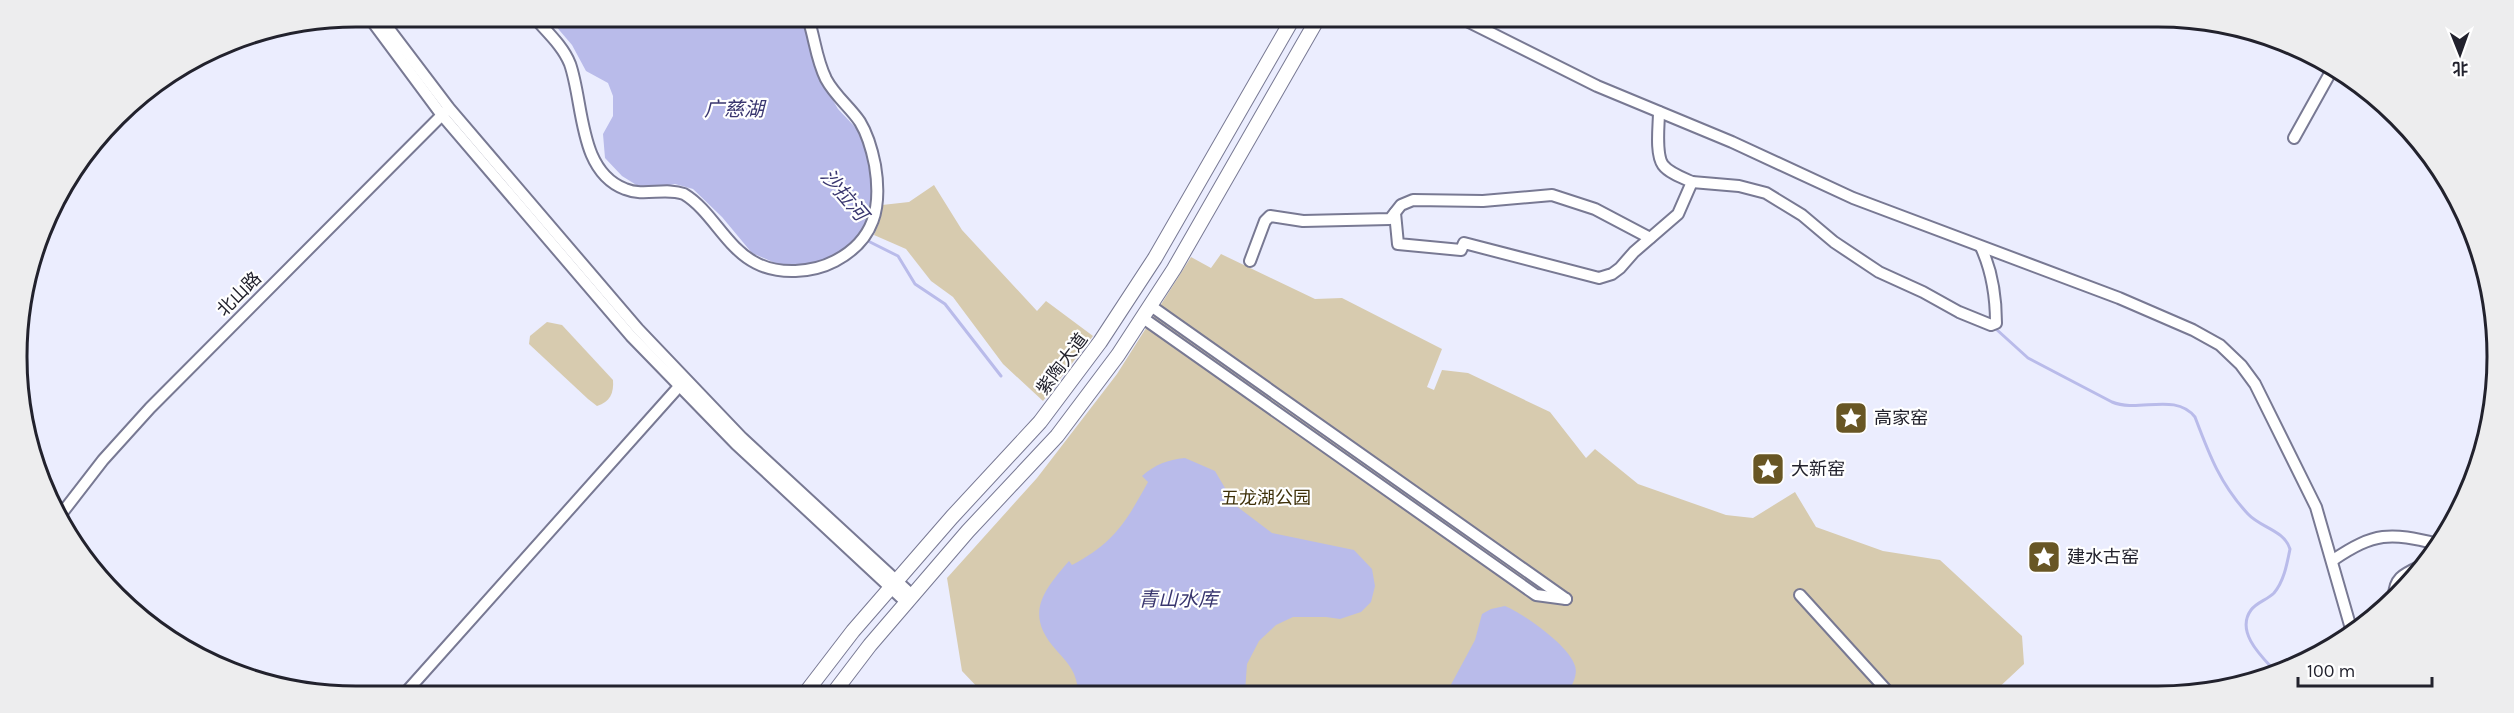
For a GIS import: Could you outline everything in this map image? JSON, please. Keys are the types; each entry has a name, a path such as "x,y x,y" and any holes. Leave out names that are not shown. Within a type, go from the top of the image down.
{"main road":[{"name":"紫陶大道","path":"811,686 853,631 952,517 1040,422 1100,342 1155,258 1288,27"},
{"path":"839,686 968,531 1057,436 1143,318 1313,27"}],"street":[{"path":"378,27 445,111 682,383 910,599"},
{"path":"388,27 445,111"},
{"path":"543,27 558,43 569,63 590,150 601,169 618,185 634,191 672,190 684,194 743,254 765,267 782,270 810,270 829,264 852,251 866,235 877,203 873,153 860,122 842,102 825,77 815,50 810,27"},
{"path":"1479,27 1597,86 1732,142 1853,198 2119,298 2193,330 2228,351 2251,378 2316,507 2350,624"},
{"path":"2294,138 2329,75"},
{"name":"北山路","path":"65,509 103,460 150,408 445,111"},
{"path":"1659,112 1658,138 1662,163 1666,168 1692,182 1739,186 1766,193 1802,215 1834,242 1879,272 1991,325 1996,323 1996,311 1990,268 1981,247"},
{"path":"1395,213 1398,244 1461,250 1464,243 1599,278 1612,274 1620,268 1680,211 1692,182"},
{"path":"1250,261 1265,221 1270,216 1303,221 1390,219 1401,205 1413,200 1483,201 1551,195 1595,209 1650,238"},
{"path":"1143,318 1536,595 1566,599 1151,306"},
{"path":"412,686 682,383"},
{"path":"2333,560 2358,543 2374,538 2402,536 2430,542"},
{"path":"1800,595 1883,686"}],"green space":[{"path":"934,185 962,230 1037,311 1046,301 1093,336 1043,401 1003,364 953,297 931,281 906,249 874,235 882,205 909,202"},
{"name":"五龙湖公园","path":"1221,254 1315,299 1342,298 1442,349 1427,387 1434,390 1442,370 1468,373 1550,412 1586,458 1595,449 1638,484 1726,515 1753,518 1795,492 1816,527 1883,551 1940,560 2022,636 2024,664 2000,686 976,686 962,671 947,578 1037,478 1117,374 1191,257 1211,268"},
{"path":"547,322 562,325 613,380 612,393 605,402 597,406 529,344 530,336"}],"water":[{"name":"广慈湖","path":"557,27 805,27 815,69 838,109 857,129 868,154 875,190 869,231 837,259 806,268 775,263 752,253 722,217 693,189 675,184 654,188 638,186 622,176 605,158 603,134 613,116 613,96 608,83 586,71 572,45"},
{"name":"青山水库","path":"1185,458 1215,471 1235,505 1272,533 1354,550 1372,569 1375,586 1371,602 1361,612 1340,619 1293,617 1276,625 1259,641 1247,664 1245,686 1077,686 1072,669 1047,638 1041,626 1040,604 1051,583 1069,561 1072,565 1086,557 1109,540 1125,520 1148,482 1142,476 1152,468"},
{"path":"1505,606 1556,640 1565,649 1575,666 1576,673 1571,686 1450,686 1475,640 1482,614"}],"waterway":[{"name":"沙拉河","path":"866,240 898,256 915,284 945,304 1001,376"},
{"path":"1996,329 2028,358 2112,402 2122,405 2167,404 2187,410 2195,417 2211,456 2238,503 2253,519 2283,537 2290,549 2285,572 2274,593 2253,607 2247,618 2246,627 2252,644 2271,666"}],"place":[{"name":"高家窑","path":"1851,418"},
{"name":"大新窑","path":"1768,469"},
{"name":"建水古窑","path":"2044,557"}]}
